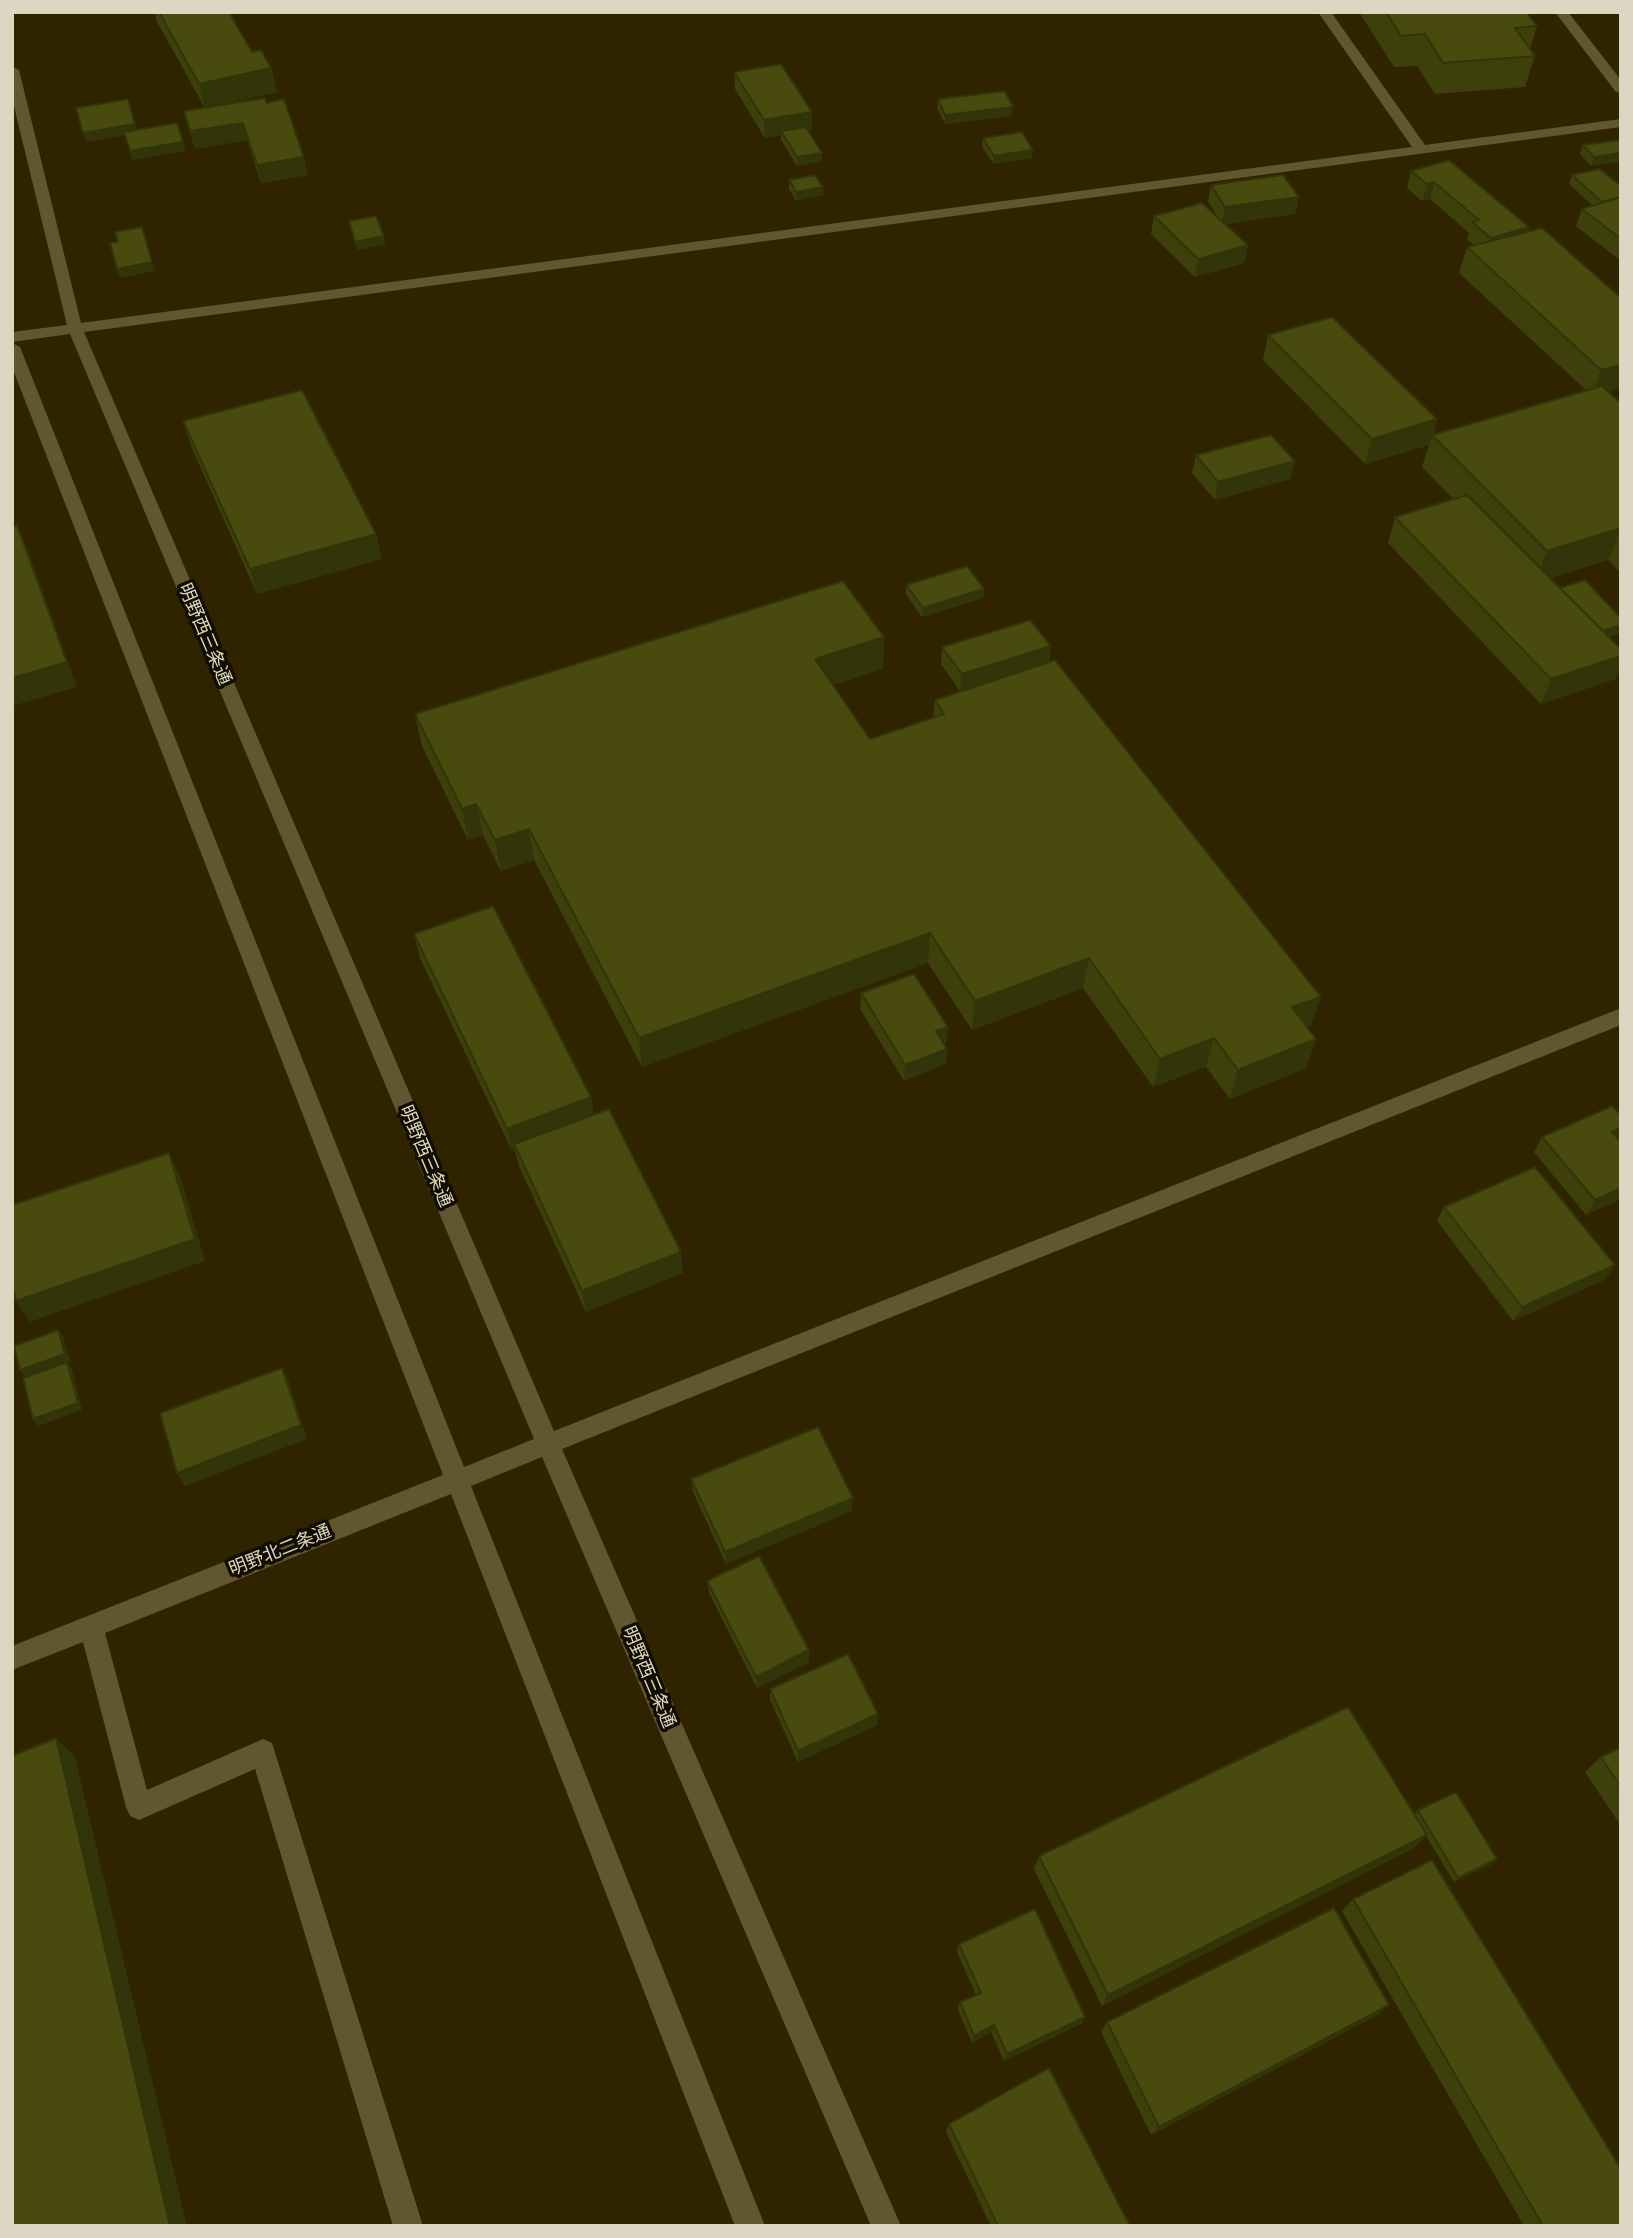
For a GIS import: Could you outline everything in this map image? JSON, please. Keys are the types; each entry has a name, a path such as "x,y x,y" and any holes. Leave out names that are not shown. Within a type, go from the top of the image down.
{"street":[{"path":"1324,12 1421,149"},
{"path":"1561,12 1621,89"},
{"name":"明野西三条通","path":"12,70 75,329 548,1443 886,2226"},
{"path":"12,337 1621,122"},
{"path":"12,347 750,2226"},
{"name":"明野北二条通","path":"12,1658 457,1478 1621,1016"},
{"path":"91,1626 139,1807 263,1752 408,2226"}],"building":[{"path":"159,12 229,12 252,52 261,50 271,68 199,84"},
{"path":"1386,12 1526,12 1537,26 1515,28 1535,56 1443,63 1425,34 1401,36"},
{"path":"781,64 812,112 764,120 734,72"},
{"path":"1005,91 1013,107 945,115 938,99"},
{"path":"265,98 267,103 284,99 304,157 257,165 243,123 190,131 184,111"},
{"path":"128,99 135,124 83,133 76,108"},
{"path":"177,123 183,142 130,151 124,132"},
{"path":"806,127 822,153 797,157 781,131"},
{"path":"1022,132 1033,150 994,156 983,138"},
{"path":"1620,140 1621,153 1594,157 1583,145"},
{"path":"1449,160 1529,227 1491,238 1472,222 1479,220 1434,182 1427,184 1411,171"},
{"path":"1600,169 1621,186 1621,197 1602,202 1572,175"},
{"path":"815,175 823,187 796,192 789,180"},
{"path":"1283,175 1299,197 1225,207 1211,185"},
{"path":"1621,197 1621,239 1582,209"},
{"path":"1202,203 1248,245 1198,259 1154,216"},
{"path":"376,216 384,236 355,242 349,221"},
{"path":"142,227 152,262 117,269 110,243 118,242 115,232"},
{"path":"1542,228 1621,298 1621,365 1601,370 1467,247"},
{"path":"1332,317 1437,419 1372,439 1268,335"},
{"path":"1602,386 1621,403 1621,528 1547,551 1432,435"},
{"path":"302,390 376,534 250,569 183,421"},
{"path":"1271,435 1295,461 1218,482 1196,455"},
{"path":"1467,495 1621,649 1621,656 1551,679 1395,517"},
{"path":"17,525 67,662 12,678 12,527"},
{"path":"967,566 984,589 923,608 906,585"},
{"path":"1585,580 1621,618 1621,625 1603,631 1560,588"},
{"path":"843,581 884,637 815,659 870,739 944,714 935,700 1055,660 1321,997 1292,1007 1316,1039 1238,1070 1214,1038 1160,1059 1089,958 975,1001 930,933 639,1038 529,829 495,840 476,804 462,809 415,714"},
{"path":"1030,620 1051,646 962,674 942,647"},
{"path":"493,906 591,1097 507,1129 414,934"},
{"path":"914,974 948,1027 936,1031 947,1049 905,1065 861,993"},
{"path":"1612,1106 1621,1115 1621,1128 1612,1132 1621,1142 1621,1188 1595,1200 1542,1137"},
{"path":"609,1109 681,1252 582,1291 514,1144"},
{"path":"169,1153 195,1239 16,1301 12,1285 12,1205"},
{"path":"1535,1167 1615,1265 1522,1307 1444,1207"},
{"path":"58,1330 65,1354 20,1370 14,1346"},
{"path":"67,1362 78,1403 33,1419 23,1378"},
{"path":"282,1368 301,1425 177,1473 160,1413"},
{"path":"818,1427 853,1498 725,1552 691,1479"},
{"path":"759,1556 809,1650 756,1677 707,1581"},
{"path":"848,1654 878,1714 798,1751 770,1689"},
{"path":"1348,1707 1427,1835 1108,1995 1039,1856"},
{"path":"56,1738 170,2226 12,2226 12,1756"},
{"path":"1621,1747 1621,1787 1601,1757"},
{"path":"1456,1792 1497,1859 1458,1878 1418,1810"},
{"path":"1432,1860 1621,2169 1621,2226 1543,2226 1353,1899"},
{"path":"1334,1908 1389,2005 1159,2127 1107,2022"},
{"path":"1035,1909 1085,2017 1007,2054 994,2025 974,2036 960,2002 981,1993 959,1944"},
{"path":"1049,2068 1130,2226 998,2226 949,2124"}]}
